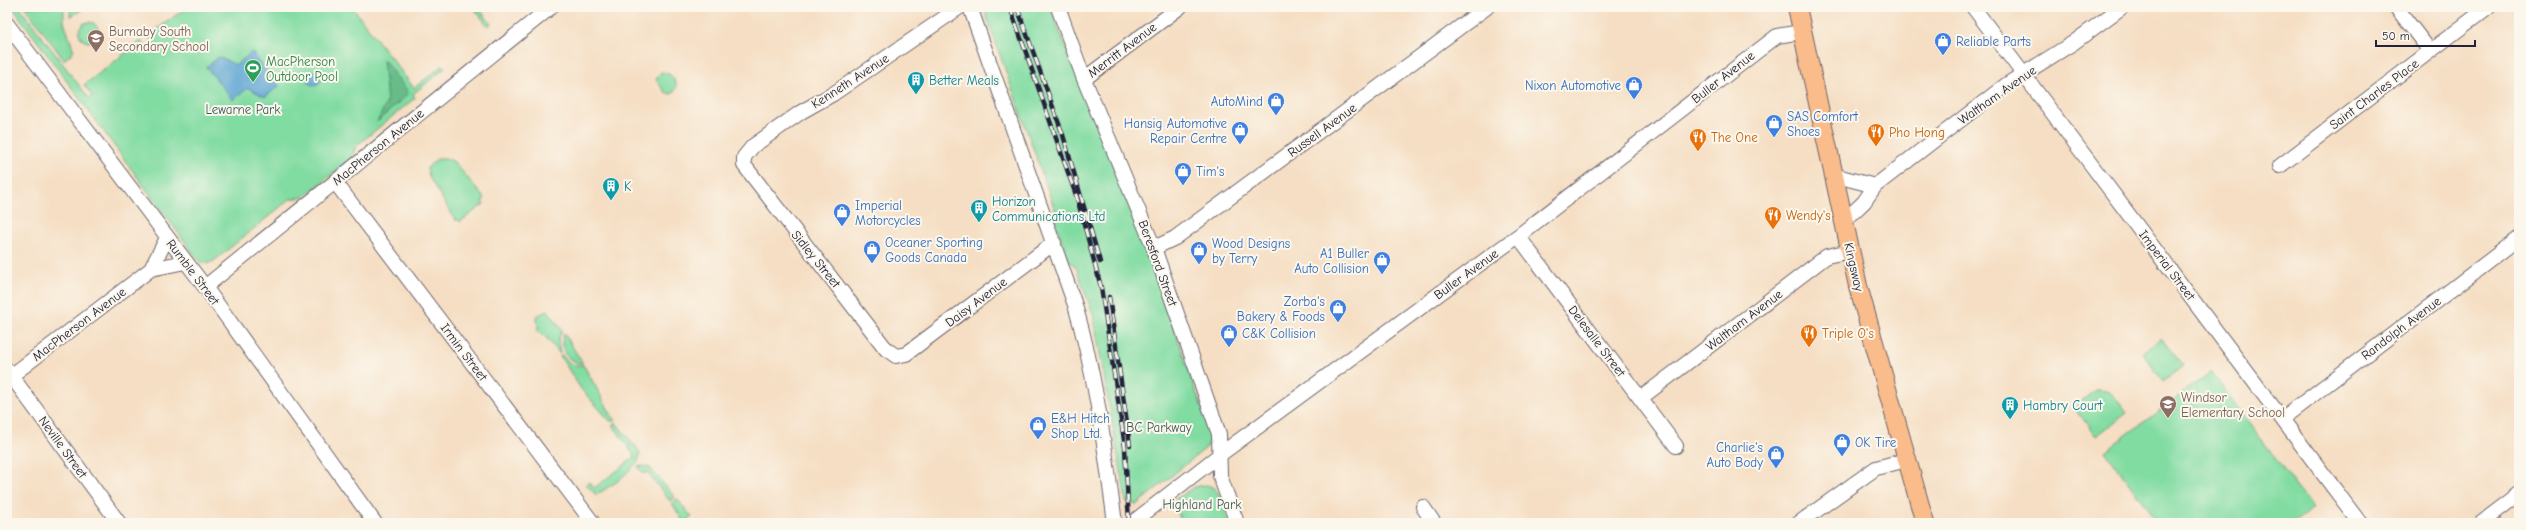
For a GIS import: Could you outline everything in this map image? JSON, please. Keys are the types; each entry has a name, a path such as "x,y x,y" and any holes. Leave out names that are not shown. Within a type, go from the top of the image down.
{"main road":[{"name":"Kingsway","path":"1797,7 1832,175 1850,251 1906,460 1926,523"}],"street":[{"name":"MacPherson Avenue","path":"205,287 551,7"},
{"name":"Kenneth Avenue","path":"744,157 754,146 801,112 834,94 960,7"},
{"path":"970,7 1054,243 1085,337 1100,419 1115,523"},
{"name":"Beresford Street","path":"1058,7 1084,79 1154,248 1219,434 1218,456 1220,476 1237,523"},
{"name":"Merritt Avenue","path":"1084,79 1180,7"},
{"name":"Russell Avenue","path":"1154,248 1175,238 1487,7"},
{"name":"Imperial Street","path":"1973,7 2283,418 2360,523"},
{"name":"Waltham Avenue","path":"1843,222 1864,202 1874,186 2006,85 2122,7"},
{"path":"2396,7 2430,52"},
{"name":"Saint Charles Place","path":"2280,166 2488,7"},
{"name":"Rumble Street","path":"7,24 205,287 375,523"},
{"name":"Buller Avenue","path":"1132,523 1218,456 1518,236 1777,36 1801,32"},
{"name":"Sidley Street","path":"744,157 744,165 817,262 886,349 896,356"},
{"path":"1832,175 1874,186"},
{"name":"Irmin Street","path":"335,182 593,523"},
{"name":"Delesalle Street","path":"1518,236 1676,446"},
{"name":"MacPherson Avenue","path":"151,269 167,238"},
{"name":"Randolph Avenue","path":"2283,418 2519,238"},
{"name":"Daisy Avenue","path":"896,356 906,354 1054,243"},
{"name":"Waltham Avenue","path":"1641,398 1827,256 1850,251"},
{"name":"MacPherson Avenue","path":"8,375 151,269 185,262"},
{"name":"Neville Street","path":"8,375 119,523"},
{"path":"1799,523 1876,468 1906,460"},
{"path":"2481,523 2519,494"},
{"path":"1422,507 1434,523"}],"green space":[{"name":"Lewarne Park","path":"12,7 19,7 89,98 92,96 84,85 141,41 150,51 156,47 148,36 187,7 352,7 414,88 443,65 445,68 413,94 415,98 356,146 352,158 304,197 290,199 214,261 206,264 199,261"},
{"path":"25,7 64,7 64,22 74,51 64,60"},
{"path":"70,7 86,7 70,17"},
{"path":"473,7 478,7 491,24 488,26"},
{"name":"BC Parkway","path":"983,7 1050,7 1144,242 1207,423 1210,439 1207,447 1136,505 1126,501 1093,314 1076,267 1069,261 1055,222 1056,213"},
{"path":"85,22 93,22 99,28 99,36 93,42 85,42 79,36 79,28"},
{"path":"383,59 409,93 377,122 387,102"},
{"path":"661,72 672,76 675,81 677,87 672,94 666,93 656,80"},
{"path":"437,159 449,159 455,163 485,199 482,201 484,204 460,222 458,219 456,221 429,177 427,168"},
{"path":"548,310 562,330 558,340 560,354 544,335 542,336 538,331 537,316"},
{"path":"564,333 583,364 572,360 565,353 562,344"},
{"path":"2161,338 2183,366 2163,381 2142,353"},
{"path":"562,355 571,364 584,366 615,421 610,421 581,389 560,356"},
{"path":"2211,372 2313,508 2293,523 2158,523 2105,451"},
{"path":"2095,390 2110,391 2127,413 2096,436 2074,407"},
{"path":"616,423 632,442 630,443 631,446 634,444 640,453 638,462 618,481 596,495 586,484 589,482 594,488 635,457 613,425"},
{"path":"638,467 649,467 675,497 670,501 647,472 644,474"},
{"name":"Highland Park","path":"1205,485 1215,489 1219,494 1229,523 1182,523 1173,501 1194,487"},
{"path":"677,499 692,517 684,523 672,503"}],"water":[{"path":"252,52 279,86 265,97 248,88 233,100 206,67 219,57 236,65"},
{"path":"314,71 319,73 321,78 319,83 314,85 309,83 307,78 309,73"}],"railway":[{"path":"1010,7 1077,198 1101,287 1125,447 1129,523"},
{"path":"1017,7 1063,135 1100,262"},
{"path":"1109,297 1130,445"}],"place":[{"name":"Burnaby South Secondary School","path":"96,53"},
{"name":"Reliable Parts","path":"1943,56"},
{"name":"MacPherson Outdoor Pool","path":"253,83"},
{"name":"Better Meals","path":"916,95"},
{"name":"Nixon Automotive","path":"1634,100"},
{"name":"AutoMind","path":"1276,116"},
{"name":"SAS Comfort Shoes","path":"1774,138"},
{"name":"Hansig Automotive Repair Centre","path":"1240,145"},
{"name":"Pho Hong","path":"1876,147"},
{"name":"The One","path":"1698,152"},
{"name":"Tim's","path":"1183,186"},
{"name":"K","path":"611,201"},
{"name":"Horizon Communications Ltd","path":"979,223"},
{"name":"Imperial Motorcycles","path":"842,227"},
{"name":"Wendy's","path":"1773,230"},
{"name":"Oceaner Sporting Goods Canada","path":"872,264"},
{"name":"Wood Designs by Terry","path":"1199,265"},
{"name":"A1 Buller Auto Collision","path":"1382,275"},
{"name":"Zorba's Bakery & Foods","path":"1338,323"},
{"name":"C&K Collision","path":"1229,348"},
{"name":"Triple O's","path":"1809,348"},
{"name":"Windsor Elementary School","path":"2168,419"},
{"name":"Hambry Court","path":"2010,420"},
{"name":"E&H Hitch Shop Ltd.","path":"1038,440"},
{"name":"OK Tire","path":"1842,457"},
{"name":"Charlie's Auto Body","path":"1776,469"}]}
